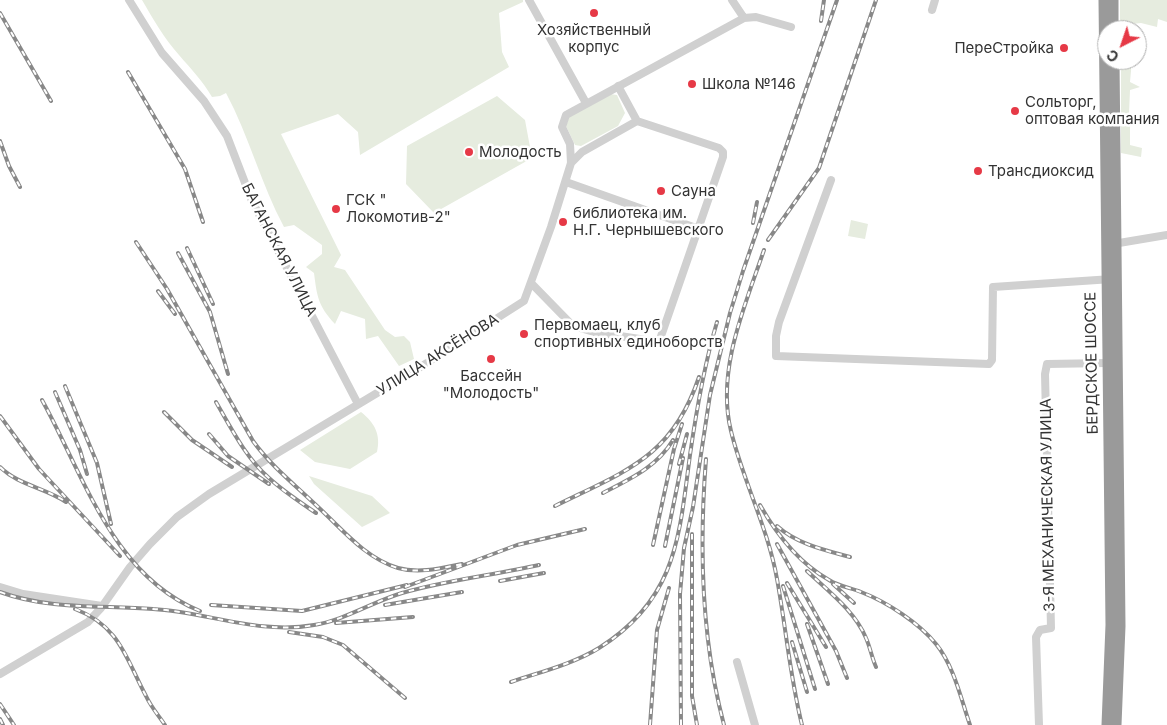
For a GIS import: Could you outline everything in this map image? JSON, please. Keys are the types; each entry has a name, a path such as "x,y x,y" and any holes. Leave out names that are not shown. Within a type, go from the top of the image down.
{"highway":[{"name":"БЕРДСКОЕ ШОССЕ","path":"1104,0 1111,244"},
{"path":"1113,0 1113,20"},
{"name":"БЕРДСКОЕ ШОССЕ","path":"1114,70 1111,279 1120,626 1116,725"},
{"name":"БЕРДСКОЕ ШОССЕ","path":"1107,725 1111,625 1107,363 1111,279"}],"street":[{"name":"БАГАНСКАЯ УЛИЦА","path":"129,0 162,53 204,101 227,136 259,216 358,404"},
{"path":"732,0 744,18 756,17 791,27"},
{"path":"932,10 935,0"},
{"path":"531,1 586,103"},
{"name":"УЛИЦА АКСЁНОВА","path":"1,674 88,622 130,567 177,517 209,494 524,301 532,284 571,163 570,144 562,127 566,115 744,18"},
{"path":"532,284 572,326 594,332 659,342 724,158 723,152 719,148 637,121 618,86"},
{"path":"571,163 582,152 637,121"},
{"path":"831,180 780,322 776,336 776,356 989,364 992,360 993,288 1111,279"},
{"path":"566,182 699,229"},
{"path":"1111,244 1167,235"},
{"name":"3-Я МЕХАНИЧЕСКАЯ УЛИЦА","path":"1039,725 1036,637 1040,630 1051,628 1045,383 1047,364 1107,363"},
{"path":"0,587 23,594 102,606"},
{"path":"737,662 756,725"}],"shaded area":[{"path":"142,0 523,0 523,2 499,13 502,52 509,67 360,155 358,132 338,114 281,134 341,255 334,267 345,270 385,330 395,337 404,336 410,342 414,359 399,366 378,336 366,339 365,319 341,311 335,324 329,318 319,300 314,273 306,267 322,254 322,245 294,225 284,227 268,194 242,126 226,93 212,97 168,42"},
{"path":"1120,0 1167,0 1167,22 1158,19 1157,27 1147,24 1147,20 1120,20"},
{"path":"1121,70 1131,70 1130,82 1140,87 1130,90 1129,114 1137,118 1130,125 1130,145 1142,148 1141,157 1121,153"},
{"path":"610,94 617,95 625,113 618,126 581,146 575,145 566,126 569,117"},
{"name":"Молодость","path":"497,96 525,120 532,158 434,213 406,184 407,146"},
{"path":"851,220 868,224 865,239 848,236"},
{"path":"361,412 370,420 376,430 378,440 377,452 350,469 315,462 300,450"},
{"path":"309,476 372,496 390,513 362,527 314,484"}],"railway":[{"path":"821,21 824,0"},
{"path":"681,725 680,594 684,548 693,507 710,395 730,313 743,271 837,0"},
{"path":"768,240 819,168 876,0"},
{"path":"0,13 51,101"},
{"path":"128,72 185,169 203,222"},
{"path":"0,141 9,166 20,187"},
{"path":"753,223 757,202"},
{"path":"136,242 167,289 253,441 275,467 354,542 386,563 406,570 430,570 462,564"},
{"path":"187,248 213,304"},
{"path":"764,250 735,339 727,385 727,408 736,450 773,560 794,689 802,725"},
{"path":"178,253 210,312 228,374"},
{"path":"158,291 175,314"},
{"path":"511,682 567,663 599,648 625,629 645,609 659,587 670,564 677,539 698,405 717,322"},
{"path":"555,506 624,471 643,459 660,444 675,426 688,404 699,377"},
{"path":"65,386 97,463 111,524"},
{"path":"55,392 80,450 87,474"},
{"path":"42,400 104,521 123,549 145,574 170,595 200,611"},
{"path":"216,402 240,442 261,470 280,487 316,513"},
{"path":"164,412 192,440 232,467"},
{"path":"0,416 39,469 120,556"},
{"path":"653,545 674,449 682,424"},
{"path":"209,434 228,456 269,484"},
{"path":"679,464 687,434"},
{"path":"603,493 651,465 673,440"},
{"path":"665,546 683,458"},
{"path":"706,459 703,526 706,627 716,693 724,725"},
{"path":"0,467 15,478 66,502"},
{"path":"760,505 781,537 798,557 818,573 833,582 871,596 892,607 929,636 948,662 970,725"},
{"path":"777,526 802,542 850,557"},
{"path":"405,587 517,545 585,529"},
{"path":"692,534 692,696 697,725"},
{"path":"777,544 836,651 847,678"},
{"path":"0,592 37,602 173,611 253,625 294,627 325,623 419,588 539,565"},
{"path":"807,571 855,619 866,638 876,667"},
{"path":"500,581 544,573"},
{"path":"787,583 826,647"},
{"path":"833,584 854,603"},
{"path":"211,605 302,611 407,585"},
{"path":"783,586 815,689"},
{"path":"650,725 657,630 669,588"},
{"path":"385,605 462,592"},
{"path":"75,609 90,616 112,634 127,657 150,704 165,725"},
{"path":"336,623 413,617"},
{"path":"807,624 828,684"},
{"path":"289,632 323,637 343,645 405,698"},
{"path":"792,642 807,692"},
{"path":"0,704 14,725"},
{"path":"0,719 3,725"}],"place":[{"name":"Хозяйственный корпус","path":"594,13"},
{"name":"ПереСтройка","path":"1064,48"},
{"name":"Школа №146","path":"692,84"},
{"name":"Сольторг, оптовая компания","path":"1015,111"},
{"name":"Молодость","path":"469,152"},
{"name":"Трансдиоксид","path":"978,171"},
{"name":"Сауна","path":"661,191"},
{"name":"ГСК \" Локомотив-2\"","path":"336,209"},
{"name":"библиотека им. Н.Г. Чернышевского","path":"563,222"},
{"name":"Первомаец, клуб спортивных единоборств","path":"524,334"},
{"name":"Бассейн \"Молодость\"","path":"491,359"}]}
